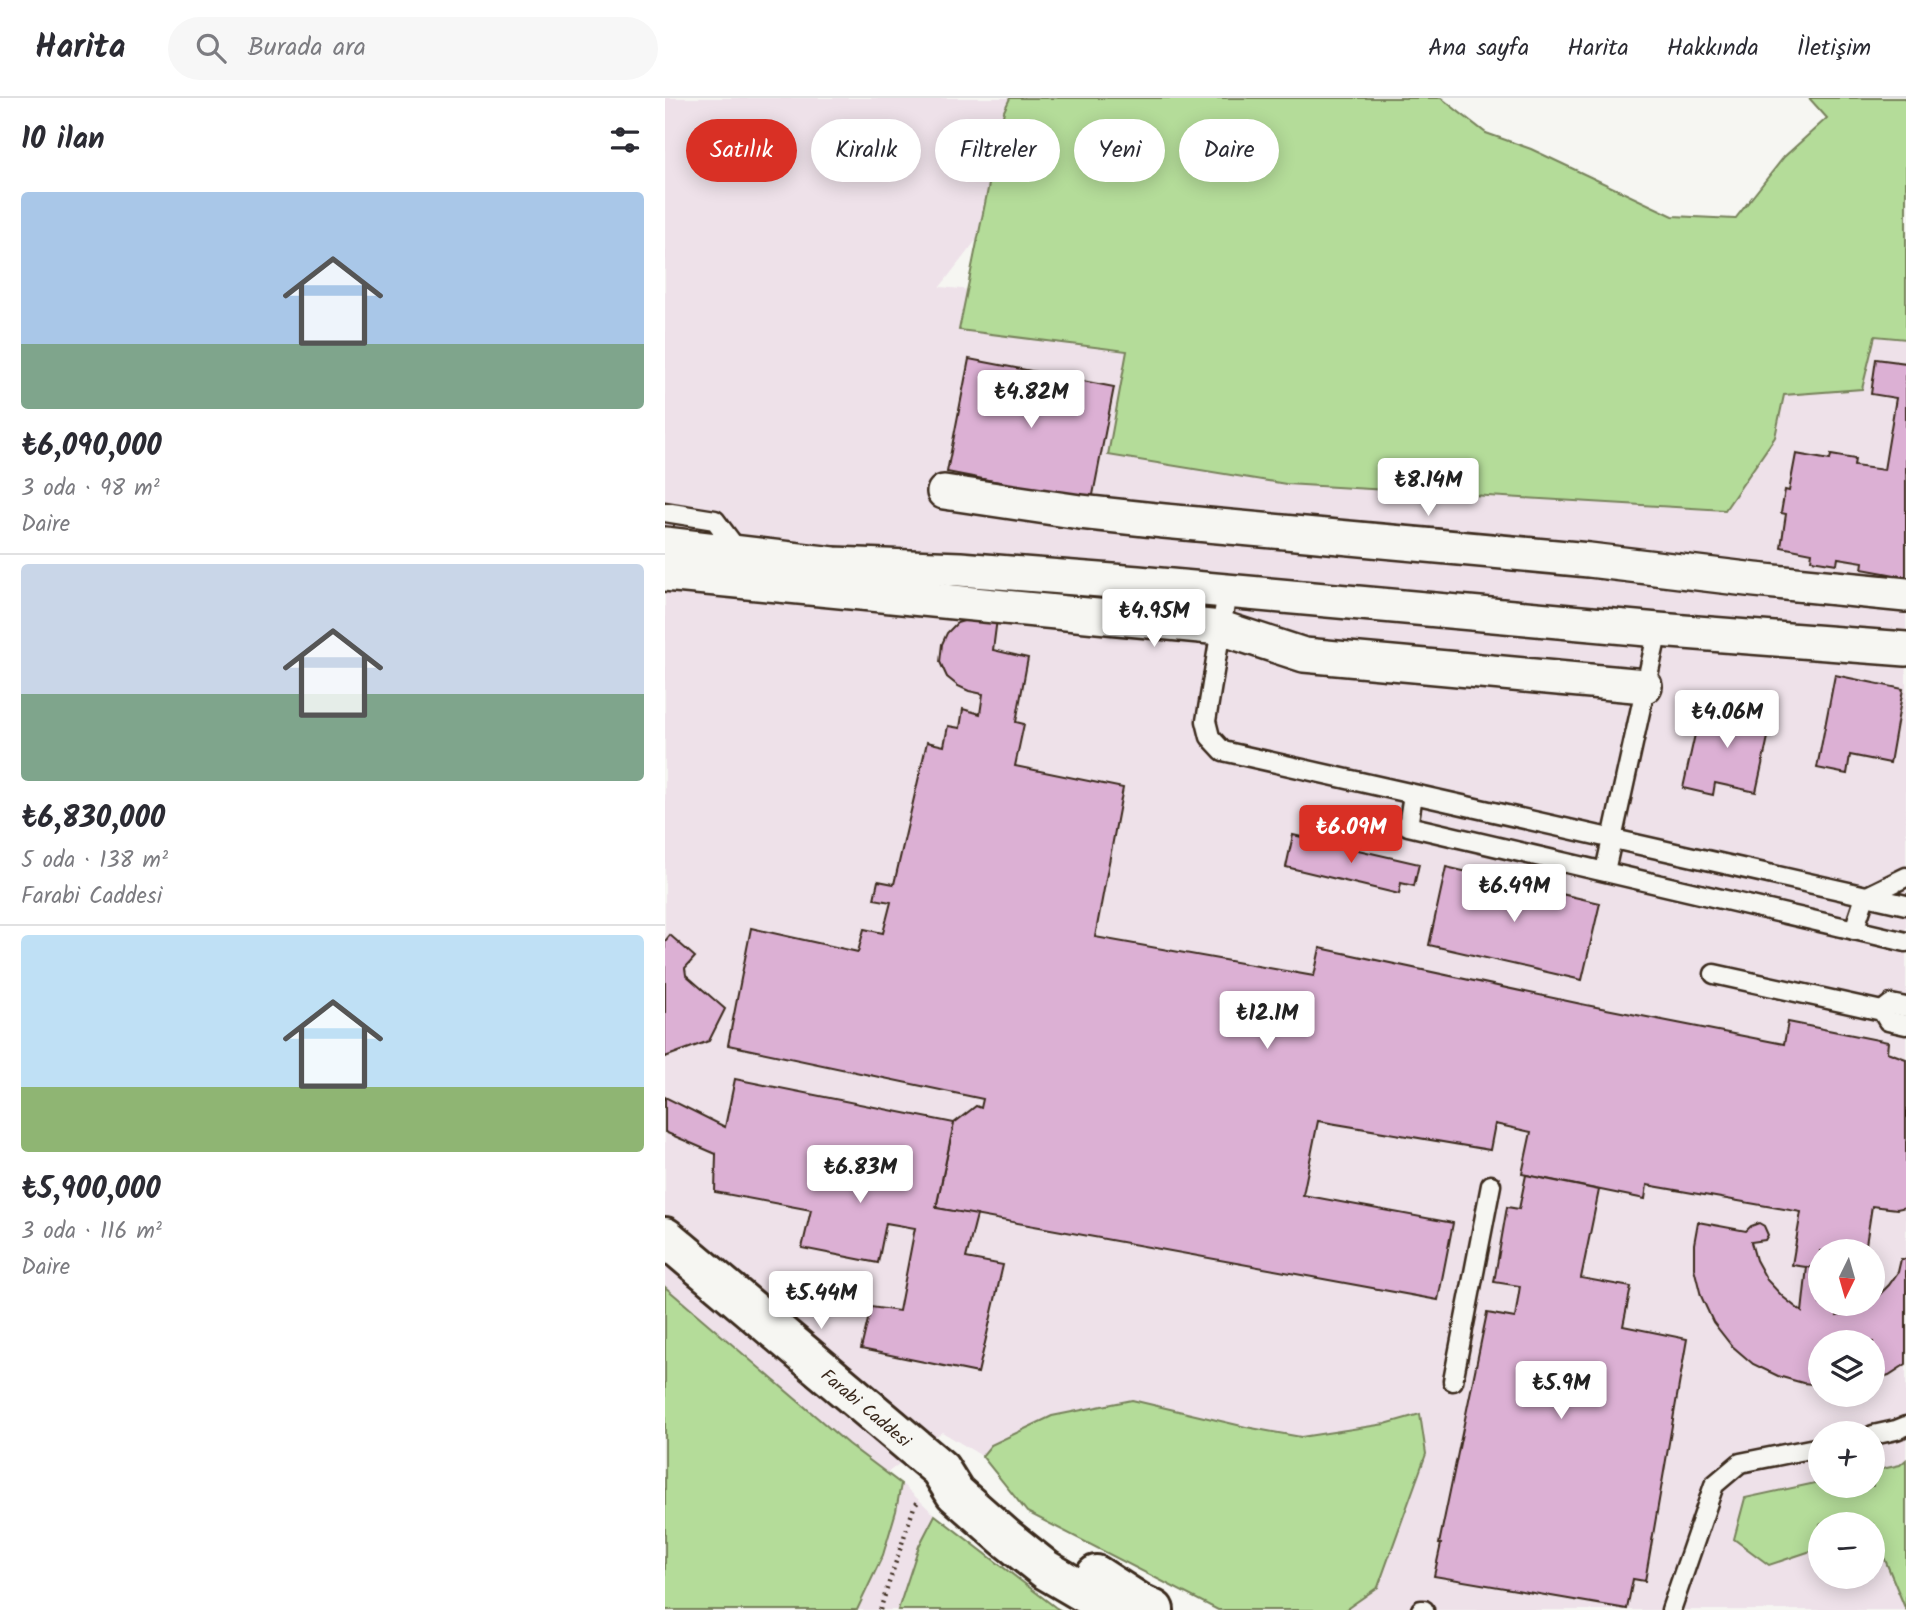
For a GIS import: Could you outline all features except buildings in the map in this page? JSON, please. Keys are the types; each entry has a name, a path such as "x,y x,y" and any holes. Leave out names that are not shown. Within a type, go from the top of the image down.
{"street":[{"path":"944,492 1152,520 1589,560 1906,595"},
{"path":"665,544 834,564 960,569 1124,582 1658,631 1906,649"},
{"path":"665,574 1221,628 1304,655 1645,686"},
{"name":"Farabi Caddesi","path":"665,1237 940,1469 955,1493 1006,1538 1047,1570 1114,1610"},
{"name":"Farabi Caddesi","path":"940,1469 967,1475 1015,1518 1054,1547 1154,1610"}],"lane":[{"path":"665,512 715,520 739,552"},
{"path":"1227,592 1206,721 1210,737 1223,751 1906,905"},
{"path":"1605,871 1658,631"},
{"path":"1413,795 1408,826 1906,942"},
{"path":"1854,930 1865,897 1906,877"},
{"path":"1714,974 1882,1011 1888,1021 1906,1025"},
{"path":"1882,1011 1891,1004 1906,1007"},
{"path":"1453,1381 1492,1185"},
{"path":"1885,1433 1906,1426"},
{"path":"1671,1610 1714,1485 1740,1463 1808,1449"}],"path":[{"path":"880,1610 914,1507 940,1469"}],"shaded area":[{"path":"665,98 1086,98 1060,132 1060,119 935,119 935,182 1021,182 940,287 1641,352 1906,329 1906,1610 1218,1610 1027,1512 982,1456 942,1432 887,1473 935,1515 1060,1610 665,1610"}],"green space":[{"path":"1010,98 1441,98 1486,133 1531,149 1673,216 1735,219 1784,157 1827,118 1809,98 1906,98 1906,339 1875,336 1862,389 1784,395 1775,437 1725,510 1286,484 1108,455 1127,351 959,330 989,182 1060,182 1060,119 1002,119"},
{"path":"665,1287 848,1444 901,1484 883,1555 857,1610 665,1610"},
{"path":"1132,1400 1301,1437 1385,1424 1420,1414 1426,1454 1378,1587 1345,1610 1218,1610 1027,1512 982,1456 991,1445 1052,1416"},
{"path":"1906,1460 1906,1610 1885,1560 1885,1512 1808,1512 1808,1552 1769,1565 1734,1539 1745,1498 1808,1485 1808,1498 1885,1498 1885,1468 1900,1465"},
{"path":"935,1515 1060,1610 898,1610 919,1546"}]}
